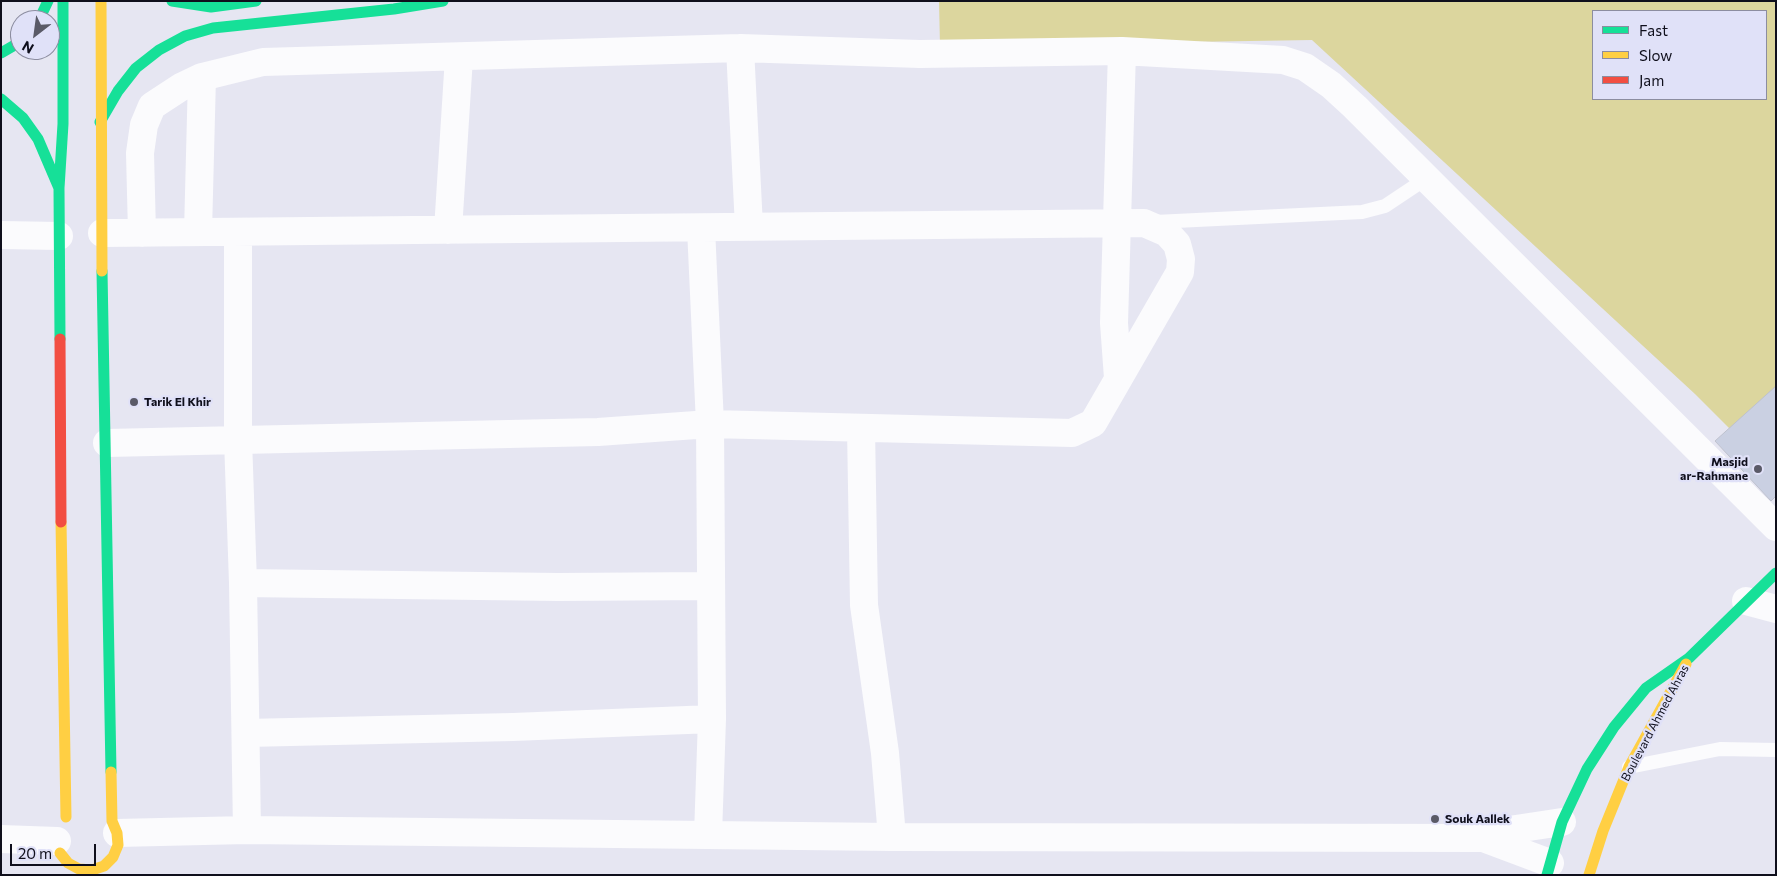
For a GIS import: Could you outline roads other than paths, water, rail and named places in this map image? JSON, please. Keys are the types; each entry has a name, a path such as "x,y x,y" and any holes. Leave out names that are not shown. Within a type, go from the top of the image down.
{"main road":[{"path":"60,875 59,188 63,124 63,1"},
{"path":"101,1 100,122 114,837 113,875"},
{"path":"172,1 211,7 256,1"},
{"path":"100,122 118,91 136,68 159,50 185,36 213,28 394,9 443,1"},
{"path":"1,99 23,118 38,139 59,188"},
{"name":"Boulevard Ahmed Ahras","path":"1554,868 1566,823 1586,769 1614,727 1646,688 1689,658 1776,573"},
{"name":"Boulevard Ahmed Ahras","path":"1587,873 1599,830 1629,767 1689,658"},
{"path":"61,837 81,810"},
{"path":"98,811 114,837"},
{"path":"61,837 68,863 79,869 92,870 104,866 114,837"}],"street":[{"path":"740,48 749,227"},
{"path":"142,233 140,153 148,114 152,106 164,97 202,77 263,62 740,48 920,54 1122,51 1283,60 1305,67 1331,85 1355,107 1776,527"},
{"path":"1118,378 1114,323 1122,51"},
{"path":"448,230 459,57"},
{"path":"198,232 202,77"},
{"path":"102,233 1144,223 1167,233 1177,244 1181,259 1180,272 1093,423 1072,433 710,424 598,432 107,443"},
{"path":"701,228 710,424 712,719 708,835"},
{"path":"238,232 238,439 243,583 247,830"},
{"path":"1,235 60,236"},
{"path":"861,428 864,605 885,753 892,837"},
{"path":"243,583 558,587 710,586"},
{"path":"1746,601 1776,609"},
{"path":"246,732 513,727 712,719"},
{"path":"114,837 247,830 892,837 1483,838 1509,830 1566,823"},
{"path":"1,839 61,837"},
{"path":"1483,838 1554,868"}],"lane":[{"path":"1144,223 1362,212 1384,206 1427,178"},
{"path":"1629,767 1720,749 1776,750"}],"place":[{"name":"Tarik El Khir","path":"134,402"},
{"name":"Masjid ar-Rahmane","path":"1758,469"},
{"name":"Souk Aallek","path":"1435,819"}]}
